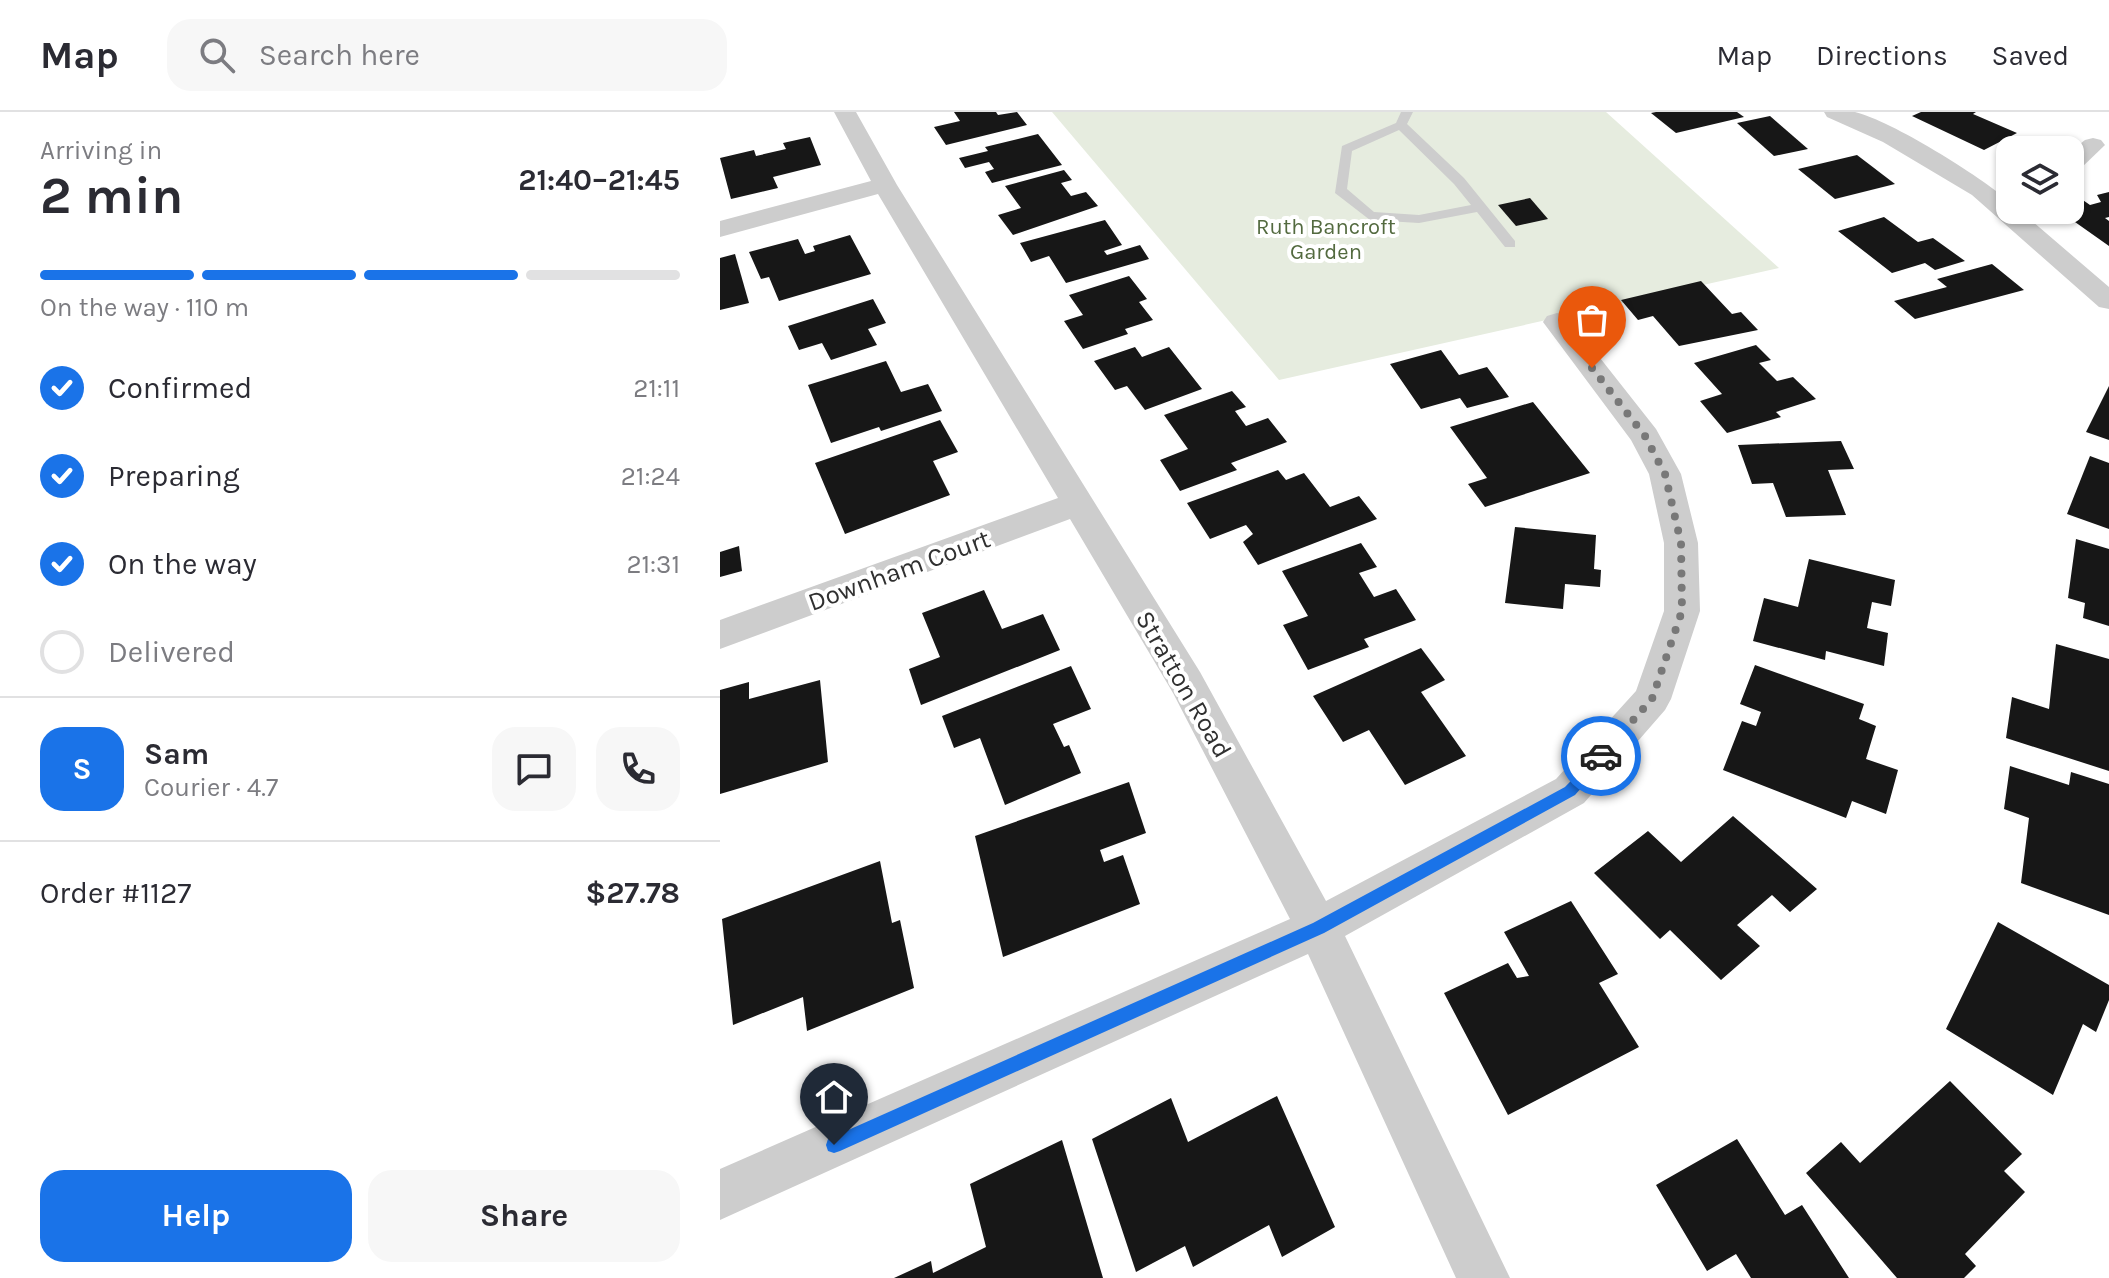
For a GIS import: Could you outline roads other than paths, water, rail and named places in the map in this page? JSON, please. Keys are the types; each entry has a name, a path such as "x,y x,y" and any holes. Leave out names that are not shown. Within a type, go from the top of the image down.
{"street":[{"name":"Stratton Road","path":"845,112 885,185 1187,683 1318,928 1483,1278"},
{"path":"1835,112 1891,137 1981,190 2109,301"},
{"path":"2084,153 2093,145"},
{"path":"720,229 885,185"},
{"path":"1981,190 1996,186"},
{"path":"720,1195 1318,928 1570,791 1652,699 1682,611 1681,543 1665,474 1645,436 1557,322"},
{"name":"Downham Court","path":"720,635 1077,504"}],"lane":[{"path":"1480,207 1419,219 1370,216 1340,190 1346,149 1404,118 1459,181 1510,244"}],"park label":[{"name":"Ruth Bancroft Garden","path":"1326,238"}]}
